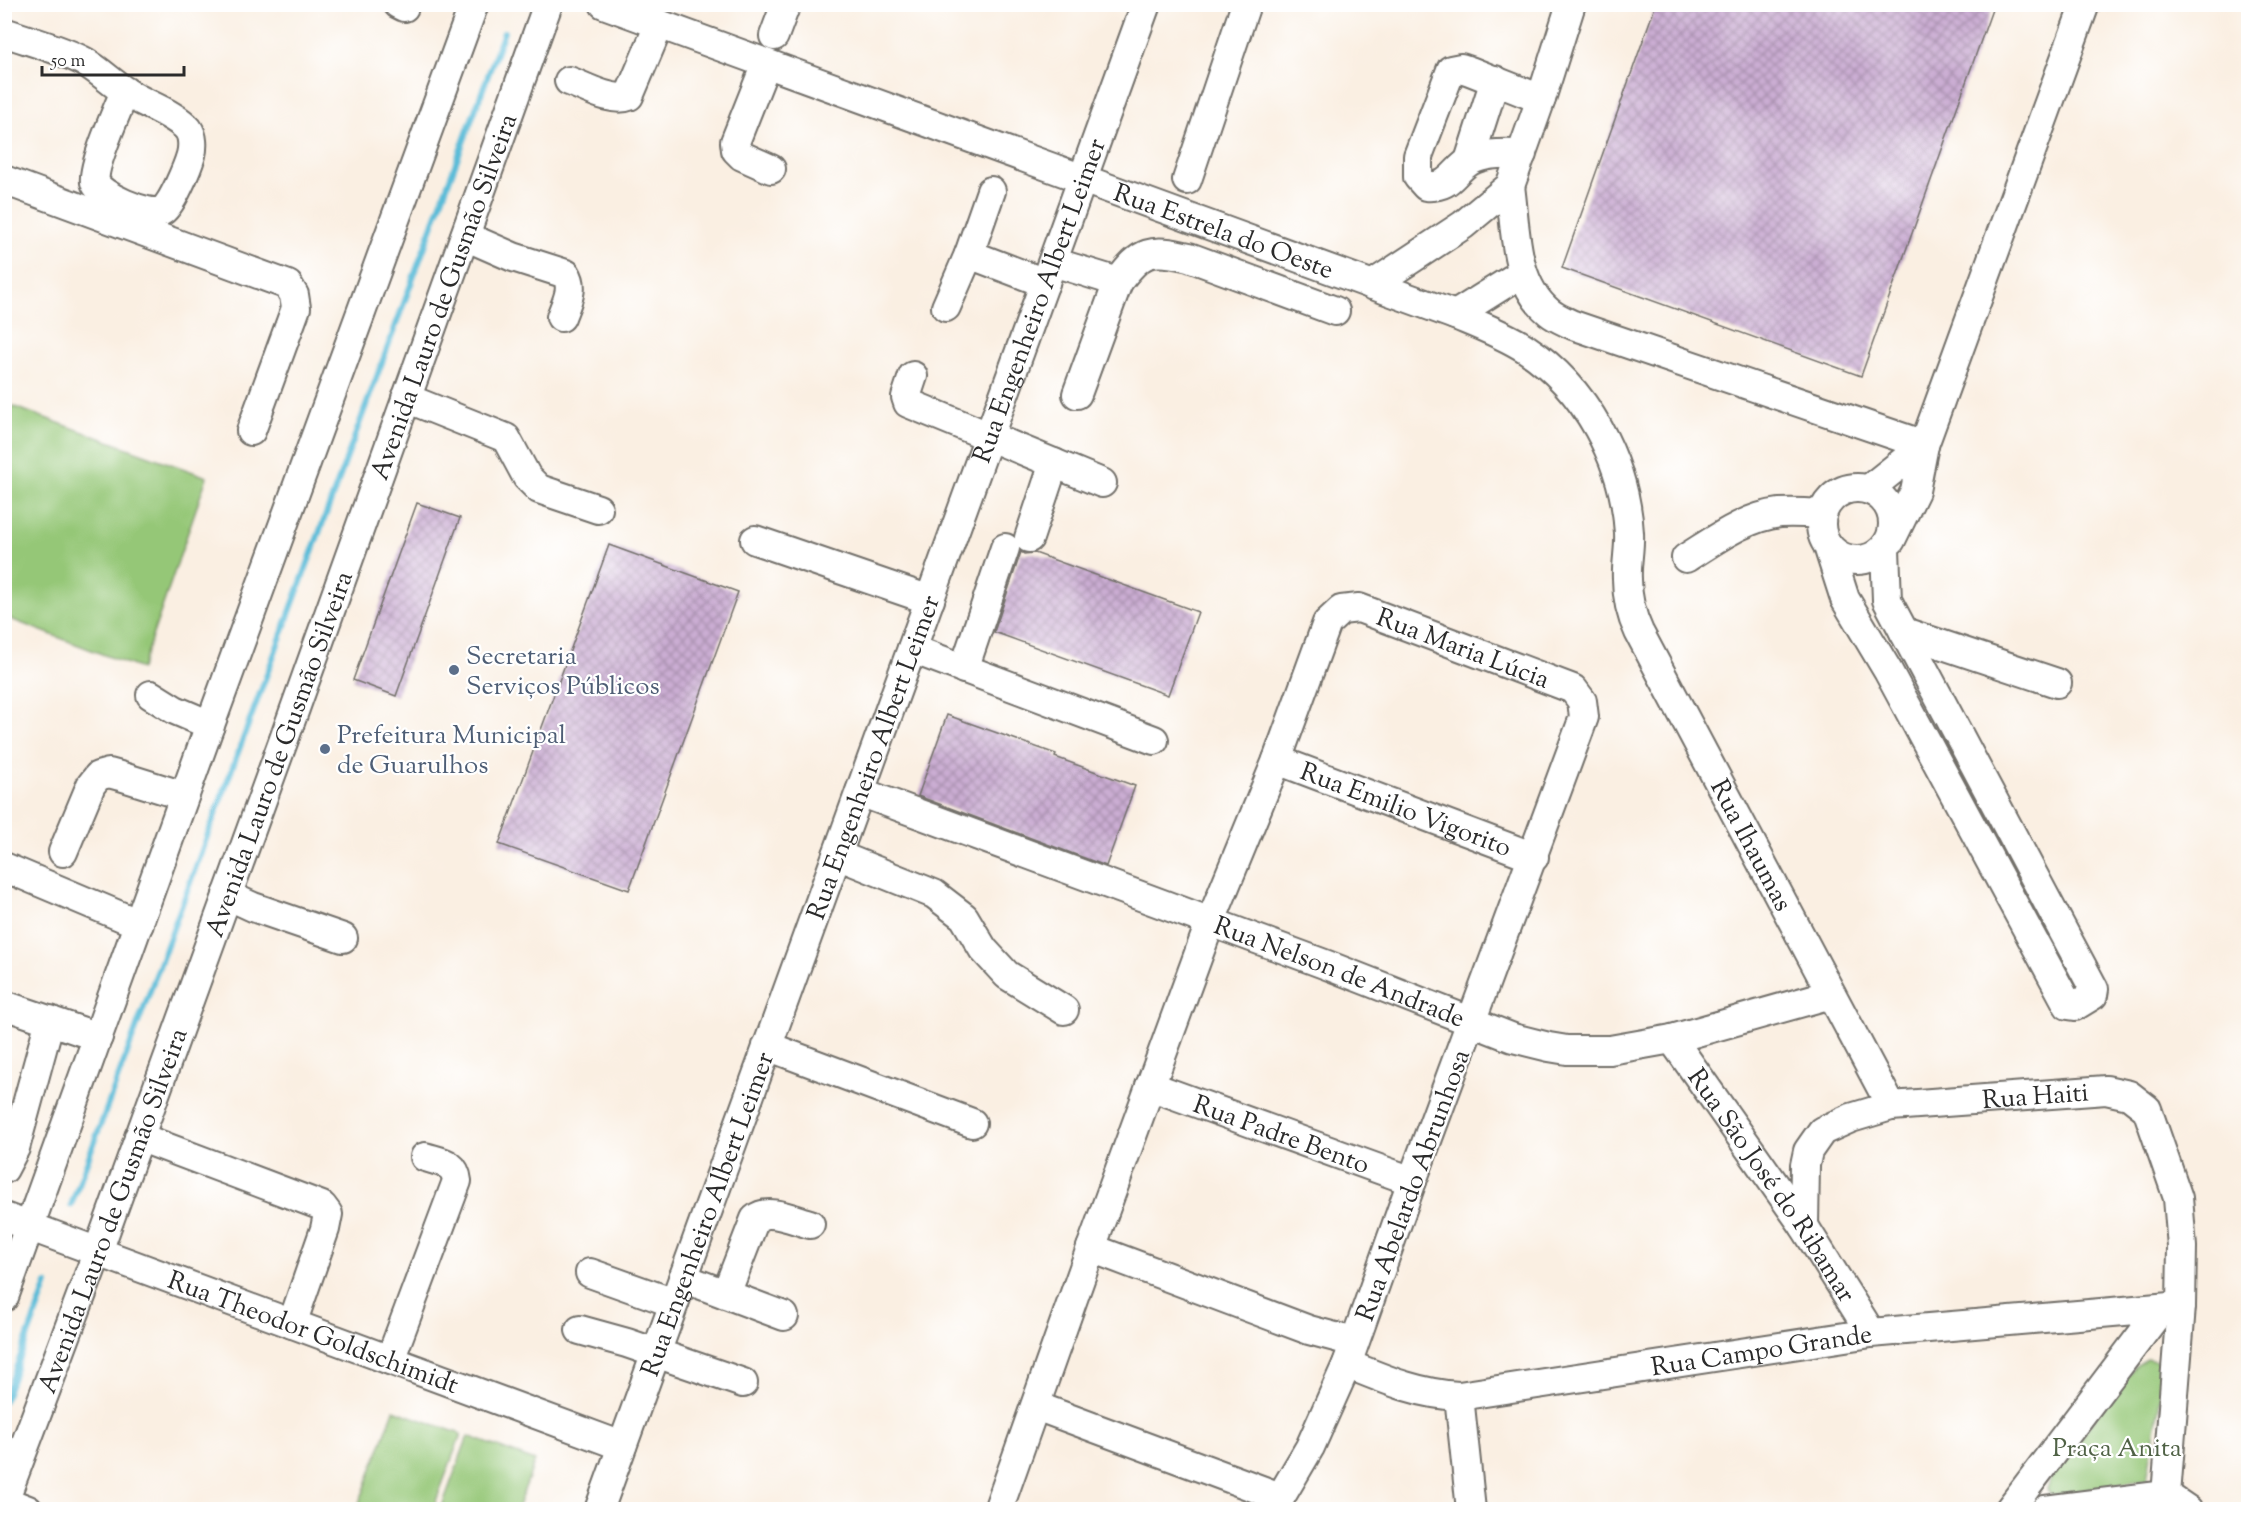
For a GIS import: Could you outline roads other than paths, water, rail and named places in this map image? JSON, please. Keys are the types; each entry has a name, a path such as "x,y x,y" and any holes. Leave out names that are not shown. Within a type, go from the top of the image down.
{"street":[{"path":"4,1297 17,1222 98,1037 210,724 474,4"},
{"name":"Avenida Lauro de Gusmão Silveira","path":"5,1501 98,1251 548,4"},
{"name":"Rua Estrela do Oeste","path":"604,4 1455,315 1495,331 1526,348 1551,368 1579,398 1598,426 1623,492 1629,534 1627,578"},
{"path":"774,36 786,4"},
{"name":"Rua Engenheiro Albert Leimer","path":"599,1509 1146,4"},
{"path":"1187,180 1246,4"},
{"path":"1571,4 1510,186 1521,273 1536,300 1550,313 1574,325 1924,445"},
{"path":"1828,546 1845,559 1866,560 1888,544 1915,491 1924,445 2085,4"},
{"path":"569,81 622,99 629,96 659,25"},
{"path":"4,32 83,61 125,92"},
{"path":"766,64 735,142 736,150 742,156 771,169"},
{"path":"1522,154 1486,155 1469,161 1440,186 1426,186 1418,177 1418,156 1451,70 1461,68 1541,99"},
{"path":"1469,161 1495,80"},
{"path":"4,180 288,285 294,295 296,308 250,431"},
{"path":"1372,285 1463,225 1510,186"},
{"path":"946,307 969,254 991,191"},
{"path":"465,236 513,257 566,274 570,281 570,290 561,317"},
{"path":"1077,394 1118,282 1134,261 1153,252 1169,252 1189,257 1335,311"},
{"path":"969,254 1049,273 1118,282"},
{"path":"1455,315 1521,273"},
{"path":"913,376 906,397 908,403 1102,483"},
{"path":"406,398 506,438 527,477 539,489 598,508"},
{"path":"1869,489 1924,445"},
{"path":"964,669 1017,543 1054,463"},
{"path":"1854,488 1869,489 1886,501 1894,519 1888,544 1887,600 2094,989 2093,995 2075,1006 2068,1005 1888,671 1845,599 1821,531 1822,514 1829,501 1840,492 1854,488"},
{"path":"1686,558 1731,529 1764,517 1779,513 1822,514"},
{"path":"755,540 930,600"},
{"name":"Rua Ihaumas","path":"1627,578 1630,611 1639,632 1891,1106"},
{"name":"Rua Maria Lúcia","path":"1277,760 1327,623 1341,610 1359,608 1572,688 1582,701 1584,717"},
{"path":"1904,632 2057,683"},
{"path":"912,650 1154,740"},
{"path":"152,695 175,710 210,724"},
{"name":"Rua Abelardo Abrunhosa","path":"1277,1503 1310,1447 1350,1353 1584,717"},
{"path":"998,1509 1090,1248 1210,923 1277,760"},
{"name":"Rua Emilio Vigorito","path":"1277,760 1534,857"},
{"path":"63,852 91,785 98,776 109,773 184,796"},
{"name":"Rua Nelson de Andrade","path":"860,792 1532,1043 1567,1050 1610,1050 1672,1039 1831,994"},
{"path":"837,855 934,894 964,917 983,949 1007,975 1064,1010"},
{"path":"4,867 139,924"},
{"path":"227,895 253,907 343,938"},
{"path":"4,1005 98,1037"},
{"path":"4,1169 15,1148 50,1020"},
{"name":"Rua São José do Ribamar","path":"1672,1039 1804,1226 1871,1334"},
{"path":"767,1046 972,1123"},
{"name":"Rua Padre Bento","path":"1150,1086 1412,1181"},
{"name":"Rua Haiti","path":"1804,1226 1804,1165 1808,1151 1822,1131 1851,1118 1891,1106 2106,1090 2128,1095 2147,1109 2178,1198 2182,1247 2171,1307 2177,1502"},
{"path":"139,1137 322,1206 328,1214 325,1229 291,1324"},
{"path":"390,1360 457,1181 456,1172 451,1166 425,1157"},
{"path":"726,1293 755,1219 760,1214 768,1213 810,1224"},
{"name":"Rua Theodor Goldschimidt","path":"17,1222 622,1446"},
{"path":"699,1235 742,1252"},
{"name":"Rua Campo Grande","path":"1090,1248 1309,1330 1406,1388 1424,1393 1459,1396 1871,1334 2171,1307"},
{"path":"590,1273 679,1290 726,1293 784,1316"},
{"path":"2009,1509 2171,1307"},
{"path":"580,1330 743,1383"},
{"path":"1459,1396 1471,1509"},
{"path":"1036,1406 1277,1503"},
{"path":"5,1501 28,1509"},
{"path":"2045,1509 2177,1502"}],"waterway":[{"path":"71,1205 504,32"},
{"path":"4,1401 47,1284"}],"place":[{"name":"Secretaria Serviços Públicos","path":"454,670"},
{"name":"Prefeitura Municipal de Guarulhos","path":"325,749"}],"park label":[{"name":"Praça Anita","path":"2117,1447"}]}
